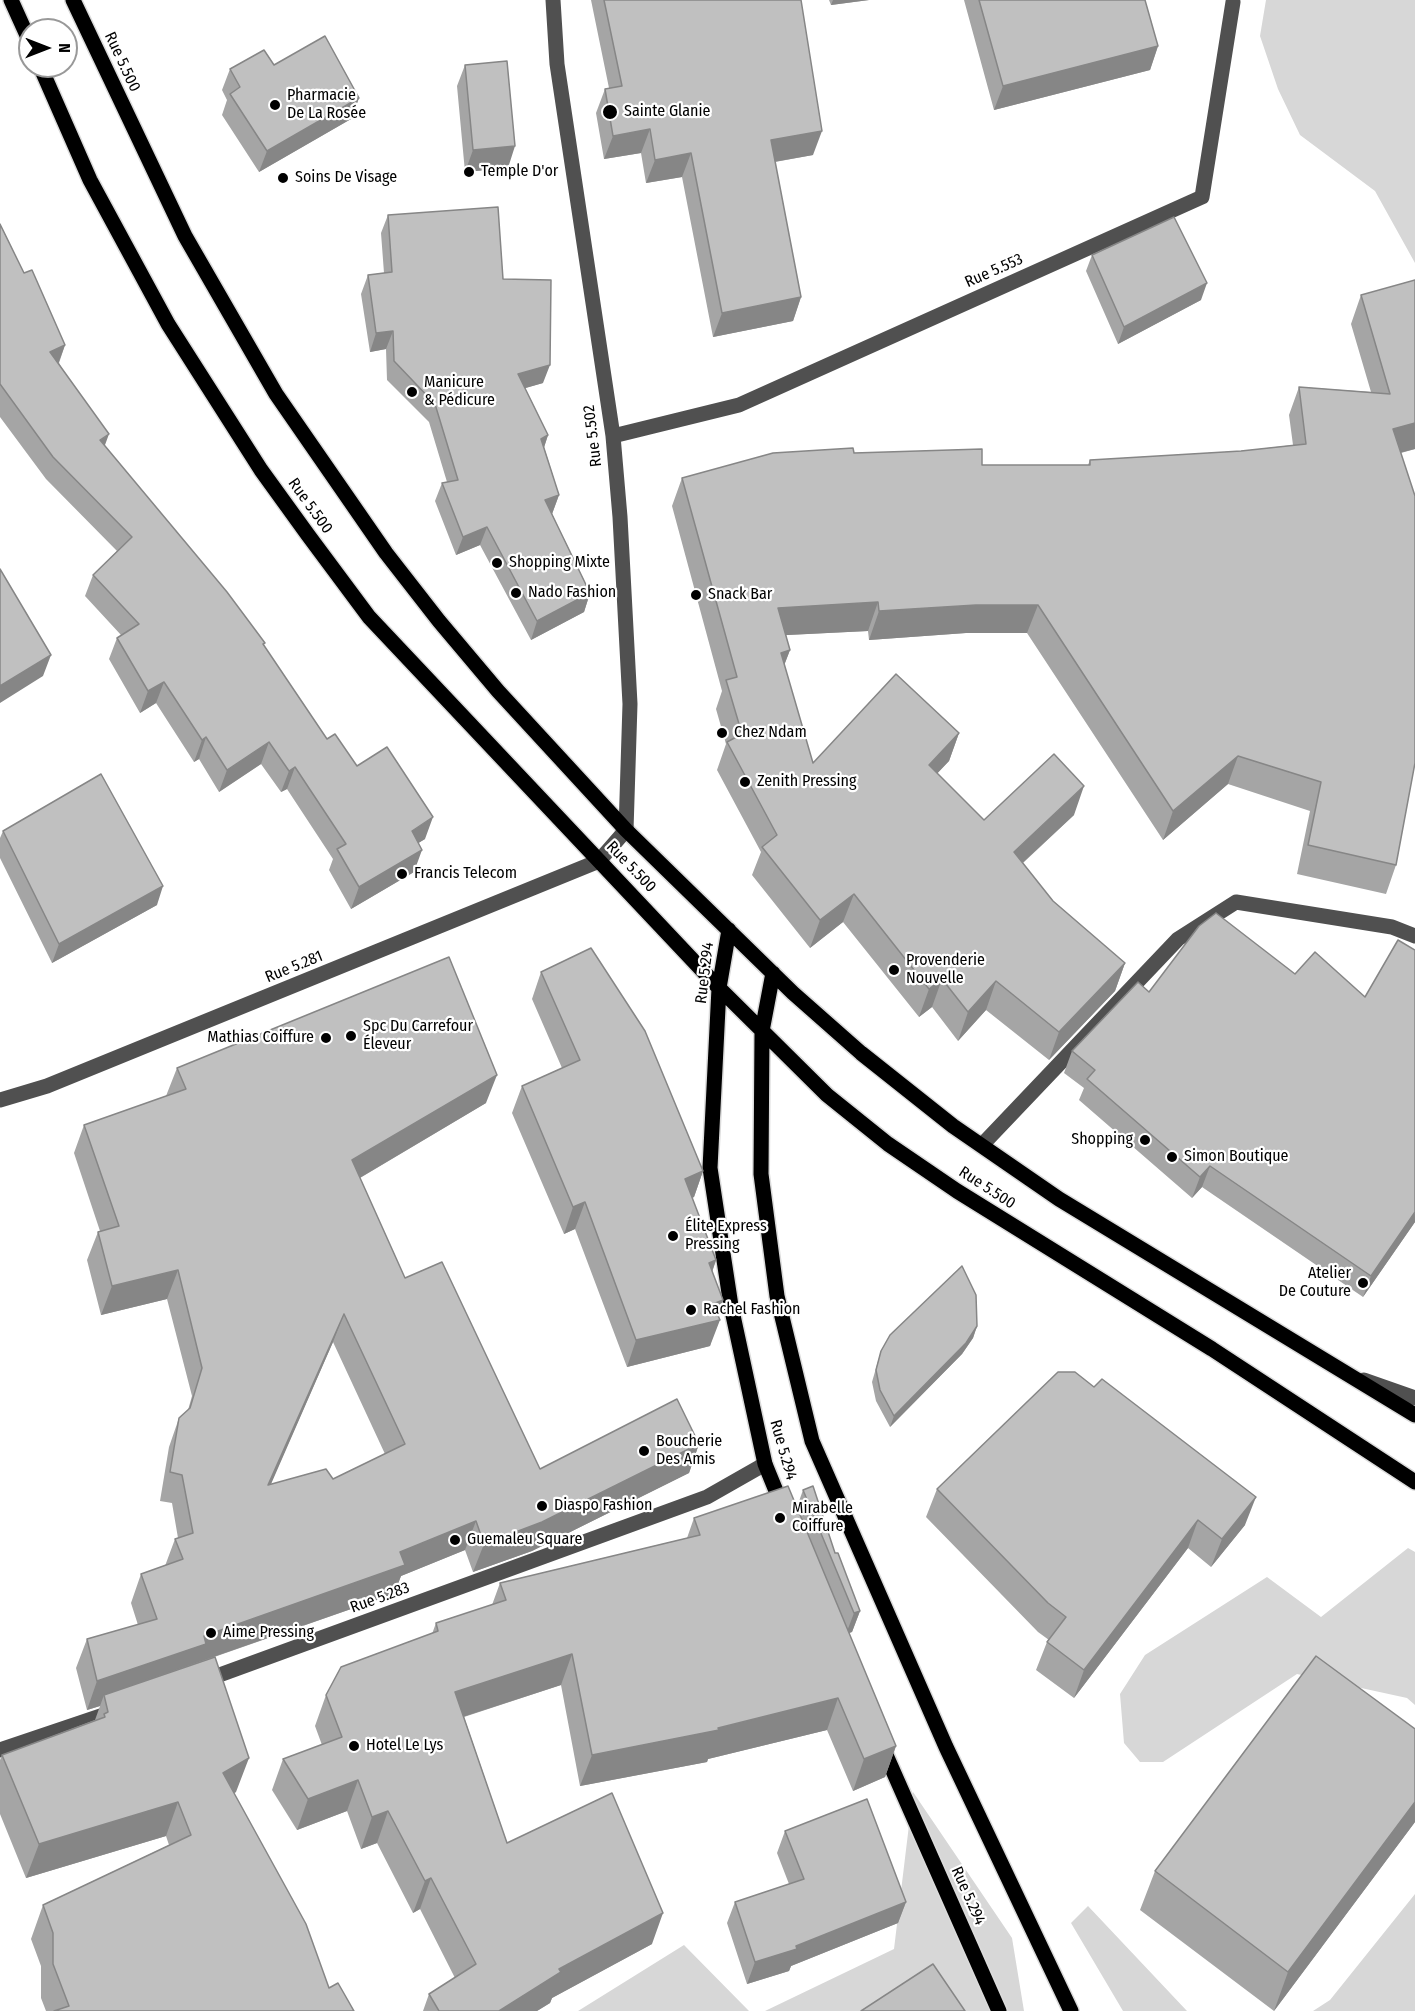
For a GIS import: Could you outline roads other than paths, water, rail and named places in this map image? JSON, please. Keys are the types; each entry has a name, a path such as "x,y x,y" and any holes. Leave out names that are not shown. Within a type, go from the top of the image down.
{"main road":[{"path":"11,0 19,18"},
{"name":"Rue 5.500","path":"73,0 185,237 241,336 306,436 386,554 439,621 498,691 626,830 773,973 861,1053 953,1126 1059,1199 1415,1415"},
{"name":"Rue 5.500","path":"45,78 90,180 168,324 261,471 369,616 719,988 826,1095 888,1144 957,1191 1212,1349 1415,1482"},
{"name":"Rue 5.294","path":"729,930 719,988 710,1168 731,1306 765,1464 787,1518"},
{"name":"Rue 5.294","path":"773,973 762,1030 763,1185 777,1296 812,1441 946,1748 1071,2011"},
{"name":"Rue 5.294","path":"879,1737 999,2011"}],"street":[{"name":"Rue 5.502","path":"553,0 557,64 613,436 620,517 630,704 626,830"},
{"name":"Rue 5.553","path":"613,436 739,405 1202,198 1233,2"},
{"path":"599,861 626,830"},
{"name":"Rue 5.281","path":"0,1100 68,1078 599,861"},
{"path":"982,1145 1178,939 1236,902 1392,927 1415,936"},
{"path":"1344,1373 1415,1398"},
{"name":"Rue 5.283","path":"187,1686 707,1497 765,1464"},
{"path":"0,1750 133,1705"}],"place":[{"name":"Pharmacie De La Rosée","path":"275,105"},
{"name":"Sainte Glanie","path":"610,112"},
{"name":"Temple D'or","path":"469,172"},
{"name":"Soins De Visage","path":"283,178"},
{"name":"Manicure & Pédicure","path":"412,392"},
{"name":"Shopping Mixte","path":"497,563"},
{"name":"Nado Fashion","path":"516,593"},
{"name":"Snack Bar","path":"696,595"},
{"name":"Chez Ndam","path":"722,733"},
{"name":"Zenith Pressing","path":"745,782"},
{"name":"Francis Telecom","path":"402,874"},
{"name":"Provenderie Nouvelle","path":"894,970"},
{"name":"Spc Du Carrefour Éleveur","path":"351,1036"},
{"name":"Mathias Coiffure","path":"326,1038"},
{"name":"Shopping","path":"1145,1140"},
{"name":"Simon Boutique","path":"1172,1157"},
{"name":"Élite Express Pressing","path":"673,1236"},
{"name":"Atelier De Couture","path":"1363,1283"},
{"name":"Rachel Fashion","path":"691,1310"},
{"name":"Boucherie Des Amis","path":"644,1451"},
{"name":"Diaspo Fashion","path":"542,1506"},
{"name":"Mirabelle Coiffure","path":"780,1518"},
{"name":"Guemaleu Square","path":"455,1540"},
{"name":"Aime Pressing","path":"211,1633"},
{"name":"Hotel Le Lys","path":"354,1746"}]}
